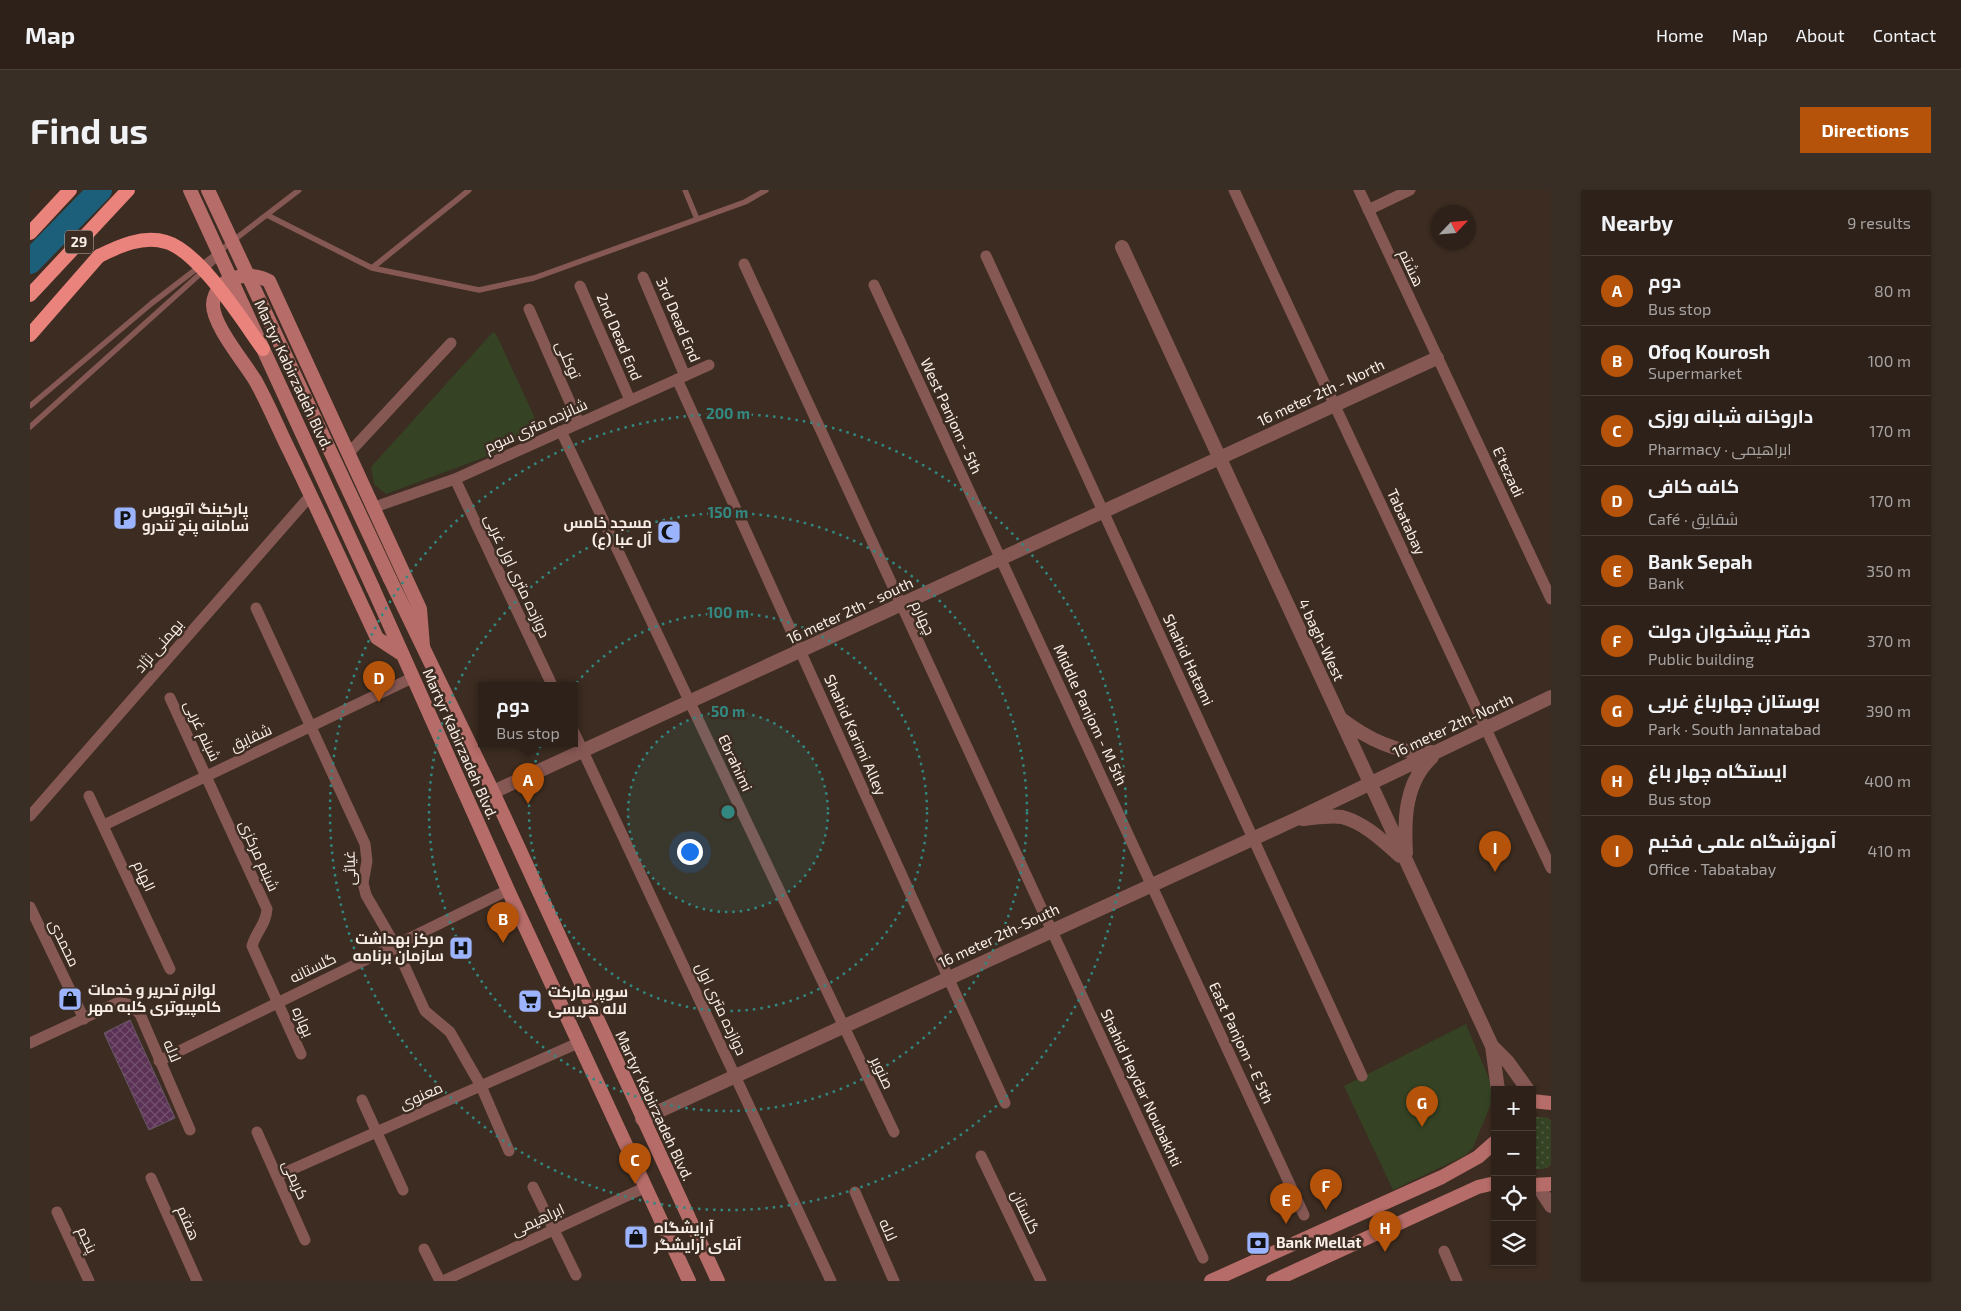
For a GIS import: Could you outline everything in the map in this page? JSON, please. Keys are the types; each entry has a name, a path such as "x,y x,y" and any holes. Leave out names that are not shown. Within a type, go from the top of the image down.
{"highway":[{"path":"30,234 70,190"},
{"name":"29","path":"30,295 128,190"},
{"path":"30,335 99,256 119,246 142,240 166,242 188,255 208,276 263,348"}],"main road":[{"name":"Martyr Kabirzadeh Blvd.","path":"190,190 373,588 508,890 689,1281"},
{"name":"Martyr Kabirzadeh Blvd.","path":"208,190 390,579 493,792 718,1281"},
{"name":"Martyr Kabirzadeh Blvd.","path":"310,495 255,381 216,318 213,304 218,293 225,283 235,277 247,274 259,275 269,281 420,609 423,646"},
{"path":"310,495 377,638 403,655"},
{"path":"1536,1098 1551,1103"},
{"path":"1210,1281 1442,1177 1478,1157 1491,1146"},
{"path":"1273,1281 1478,1187 1491,1184"}],"street":[{"name":"Tabatabay","path":"1234,190 1551,868"},
{"name":"هشتم","path":"1359,190 1437,358"},
{"path":"1368,210 1410,190"},
{"name":"4 bagh-West","path":"1122,247 1492,1046"},
{"name":"Shahid Hatami","path":"986,256 1362,1076"},
{"name":"چهارم","path":"744,264 1051,930"},
{"name":"3rd Dead End","path":"643,276 681,377"},
{"name":"West Panjom - 5th","path":"874,285 1001,559"},
{"name":"2nd Dead End","path":"580,286 630,400"},
{"name":"توکلی","path":"529,309 579,423"},
{"path":"348,454 451,342"},
{"name":"16 meter 2th - North","path":"1220,459 1437,358"},
{"name":"E'tezadi","path":"1437,358 1551,598"},
{"name":"شانزده متری سوم","path":"372,508 455,479 709,366"},
{"name":"Shahid Karimi Alley","path":"681,377 800,651 1005,1103"},
{"name":"Ebrahimi","path":"561,431 843,1026"},
{"name":"16 meter 2th - south","path":"493,792 1220,459"},
{"name":"دوازده متری اول غربی","path":"455,479 551,682"},
{"name":"بهمنی نژاد","path":"30,816 310,495"},
{"name":"Middle Panjom - M 5th","path":"1001,559 1151,884"},
{"name":"غیاثی","path":"256,608 365,844 364,883 366,895 395,945 425,1011 450,1032 481,1086 509,1151"},
{"name":"شقایق","path":"104,825 412,678"},
{"name":"16 meter 2th-North","path":"1370,784 1551,697"},
{"name":"شبنم غربی","path":"170,698 207,776"},
{"path":"1339,717 1369,737 1388,745 1406,751 1438,752"},
{"path":"578,740 583,750"},
{"name":"دوازده متری اول","path":"583,750 831,1281"},
{"path":"1406,862 1405,833 1411,790 1416,775 1438,752"},
{"name":"شبنم مرکزی","path":"207,776 266,909 265,925 255,937 252,946 278,1003"},
{"name":"16 meter 2th-South","path":"642,1119 1370,784"},
{"name":"الهام","path":"89,796 170,969"},
{"path":"1296,819 1340,817 1361,825 1382,839 1406,862"},
{"name":"East Panjom - E 5th","path":"1151,884 1304,1215"},
{"name":"گلستانه","path":"160,1061 508,890"},
{"name":"محمدی","path":"30,907 84,1019"},
{"name":"Shahid Heydar Noubakhti","path":"1051,930 1203,1258"},
{"name":"لاله","path":"30,1043 119,1002 131,1005 140,1014 190,1130"},
{"name":"بهاره","path":"278,1003 301,1054"},
{"name":"صنوبر","path":"843,1026 894,1132"},
{"name":"معنوی","path":"277,1176 578,1043"},
{"path":"1492,1046 1497,1086"},
{"path":"1492,1046 1508,1062 1524,1086"},
{"path":"362,1100 403,1190"},
{"name":"کریمی","path":"257,1132 305,1240"},
{"name":"گلستان","path":"982,1156 1041,1281"},
{"name":"هفتم","path":"151,1178 196,1281"},
{"path":"1540,1185 1551,1206"},
{"path":"533,1187 576,1275"},
{"name":"ابراهیمی","path":"442,1281 646,1187"},
{"name":"لاله","path":"855,1192 894,1281"},
{"name":"پنجم","path":"57,1212 89,1281"},
{"path":"424,1249 442,1281"},
{"path":"1444,1251 1458,1281"}],"lane":[{"path":"30,406 152,303 299,190"},
{"path":"372,268 469,190"},
{"path":"685,190 697,219"},
{"path":"267,215 372,268 479,290 534,278 745,202 766,190"},
{"path":"30,427 193,281 240,236"}],"green space":[{"path":"493,332 496,334 540,429 496,453 386,494 374,484 371,467"},
{"path":"1466,1024 1492,1086 1490,1106 1473,1148 1464,1156 1393,1190 1344,1086"},
{"path":"1536,1117 1545,1117 1551,1120 1551,1165 1544,1169 1536,1169"}],"building":[{"path":"130,1020 175,1118 149,1130 104,1033"}],"waterway":[{"path":"30,262 100,190"}],"place":[{"name":"پارکینگ اتوبوس سامانه پنج تندرو","path":"125,518"},
{"name":"مسجد خامس آل عبا (ع)","path":"669,532"},
{"name":"کافه کافی","path":"379,702"},
{"name":"دوم","path":"528,804"},
{"name":"آموزشگاه علمی فخیم","path":"1495,872"},
{"name":"Ofoq Kourosh","path":"503,943"},
{"name":"مرکز بهداشت سازمان برنامه","path":"461,948"},
{"name":"لوازم تحریر و خدمات کامپیوتری کلبه مهر","path":"70,999"},
{"name":"سوپر مارکت لاله هریسی","path":"530,1001"},
{"name":"بوستان چهارباغ غربی","path":"1422,1127"},
{"name":"داروخانه شبانه روزی","path":"635,1184"},
{"name":"دفتر پیشخوان دولت","path":"1326,1210"},
{"name":"Bank Sepah","path":"1286,1224"},
{"name":"آرایشگاه آقای آرایشگر","path":"636,1237"},
{"name":"Bank Mellat","path":"1258,1243"},
{"name":"ایستگاه چهار باغ","path":"1385,1252"}]}
